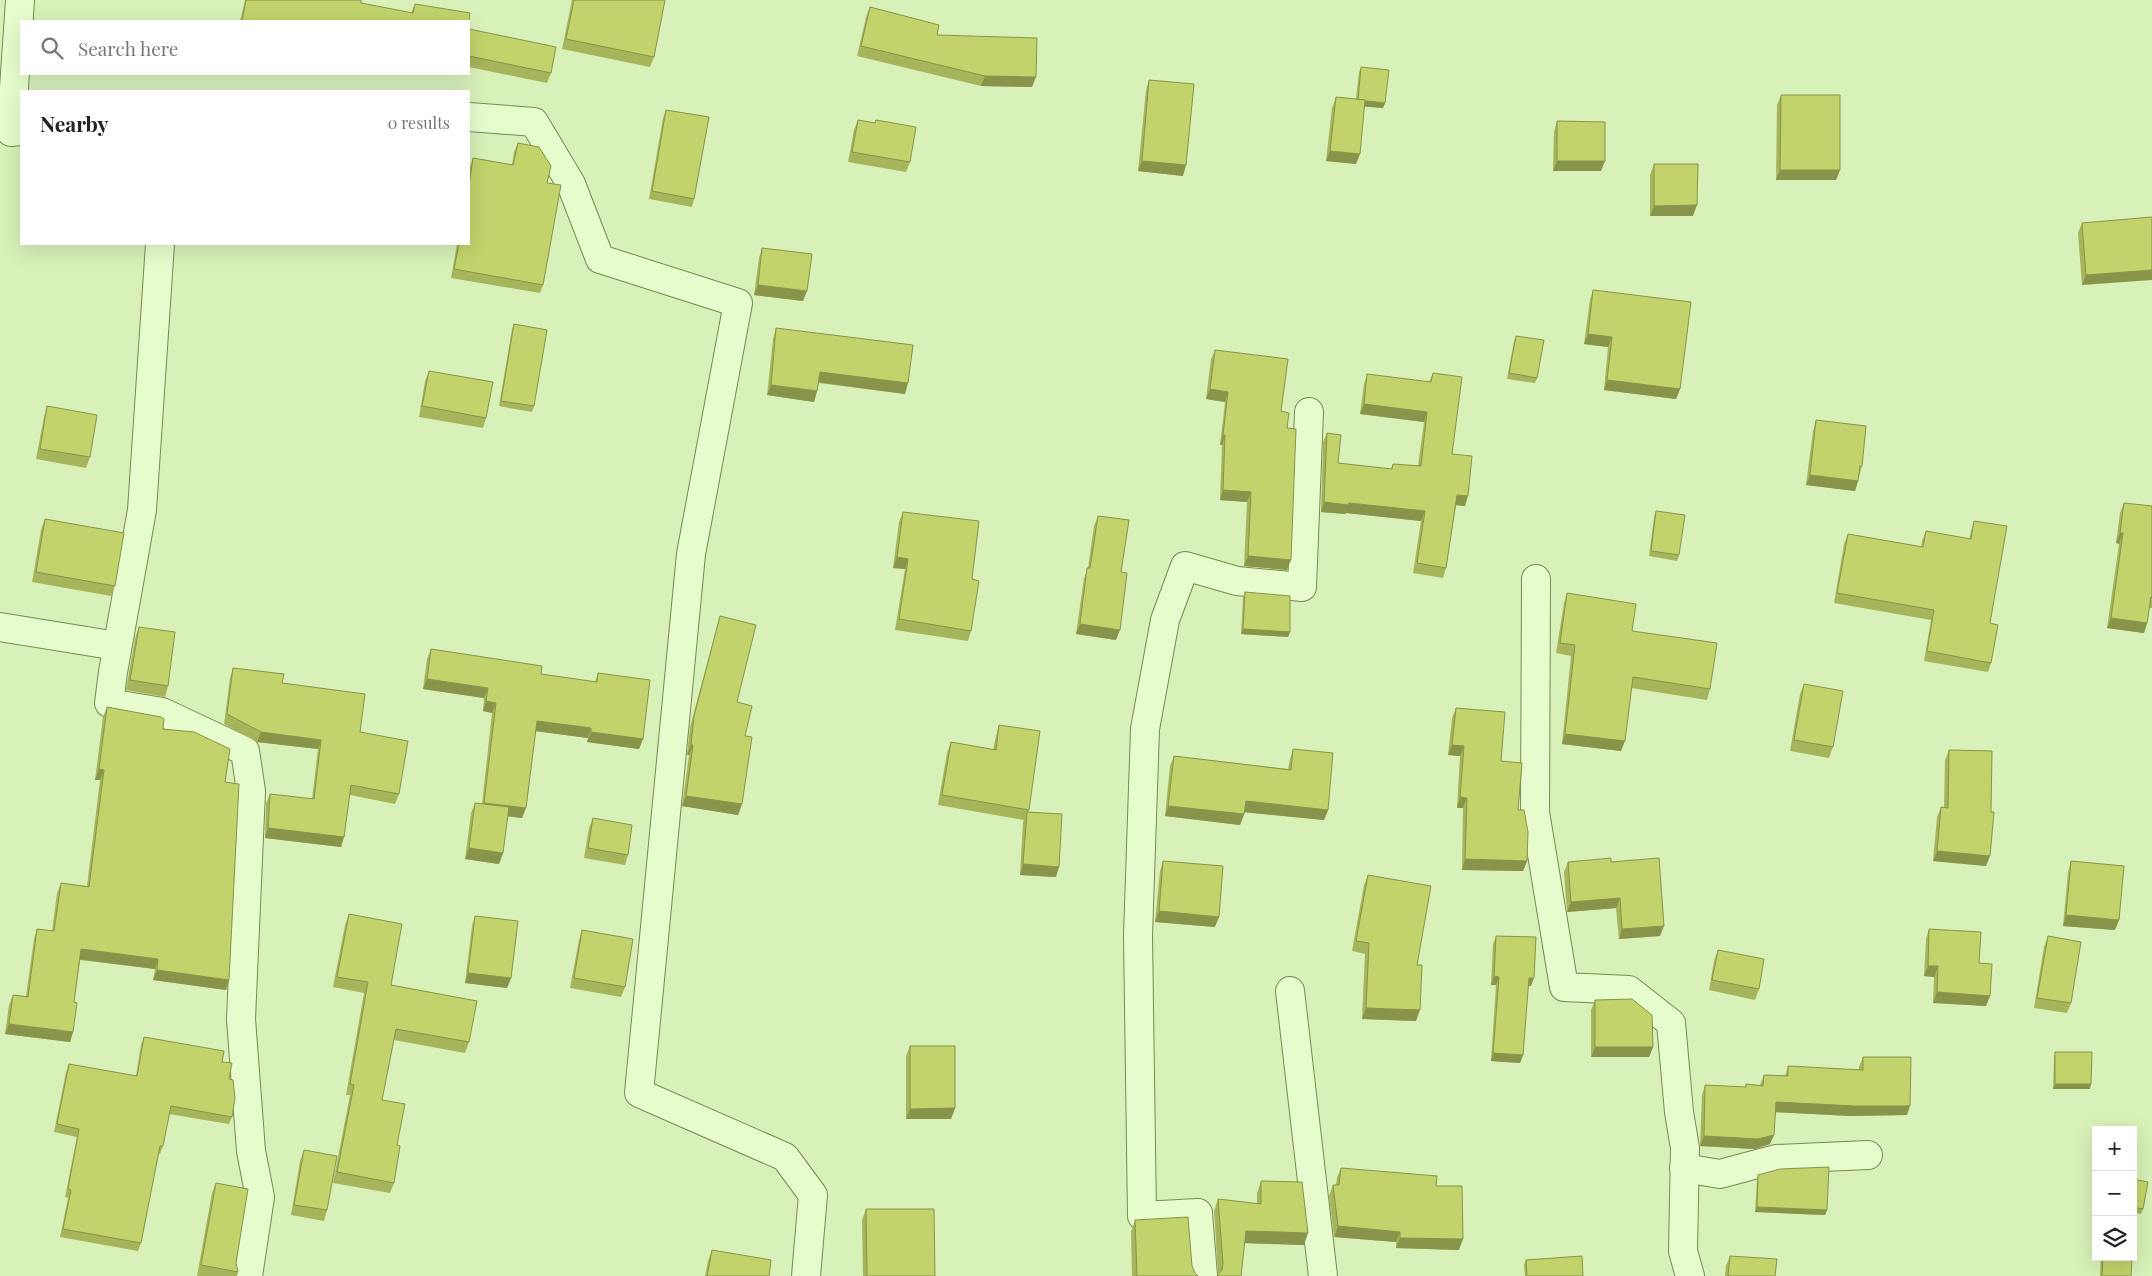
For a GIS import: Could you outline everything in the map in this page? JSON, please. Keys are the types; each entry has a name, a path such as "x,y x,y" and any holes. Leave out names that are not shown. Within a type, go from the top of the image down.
{"street":[{"path":"20,0 11,132 20,131"},
{"path":"470,117 534,122 571,184 600,259 738,303 691,554 639,1093 785,1157 813,1195 806,1276"},
{"path":"160,245 142,510 117,646 109,702 162,712 245,751 250,791 242,1019 251,1151 260,1197 248,1276"},
{"path":"1203,1276 1198,1213 1142,1216 1138,936 1146,729 1165,620 1185,566 1237,581 1302,587 1309,412"},
{"path":"1536,579 1535,812 1564,988 1629,990 1671,1023 1679,1112 1685,1148 1683,1251 1690,1276"},
{"path":"0,627 117,646"},
{"path":"1290,991 1323,1276"},
{"path":"1684,1168 1720,1174 1776,1159 1868,1155"}],"building":[{"path":"246,0 361,0 361,3 413,13 415,4 470,13 469,20 242,20"},
{"path":"574,0 665,0 654,57 566,39"},
{"path":"870,7 939,25 937,35 1037,38 1036,77 985,76 861,46"},
{"path":"470,29 556,47 551,73 470,56"},
{"path":"1361,67 1389,70 1385,103 1358,100"},
{"path":"1149,80 1194,84 1186,165 1142,161"},
{"path":"1781,95 1840,95 1840,170 1780,170"},
{"path":"1336,97 1365,100 1360,154 1330,151"},
{"path":"666,110 709,117 694,199 652,191"},
{"path":"858,120 875,123 876,120 916,127 910,162 852,152"},
{"path":"1557,121 1605,122 1605,161 1557,161"},
{"path":"518,143 539,147 551,166 547,183 561,185 543,285 454,269 459,245 470,245 470,178 473,158 513,165"},
{"path":"1654,164 1698,164 1697,205 1654,206"},
{"path":"2152,217 2152,270 2086,275 2082,223"},
{"path":"762,248 812,254 807,291 758,285"},
{"path":"1593,290 1691,302 1680,389 1607,380 1612,337 1588,334"},
{"path":"514,324 547,330 534,406 501,401"},
{"path":"776,328 913,345 908,383 820,372 817,391 771,385"},
{"path":"1516,336 1544,340 1537,378 1509,373"},
{"path":"1215,350 1288,359 1281,411 1289,413 1287,428 1296,429 1291,560 1248,556 1251,492 1223,490 1225,435 1223,435 1228,392 1210,389"},
{"path":"429,371 493,382 486,418 422,406"},
{"path":"1433,373 1462,377 1452,454 1472,456 1468,496 1457,495 1446,568 1417,563 1425,511 1324,502 1327,433 1341,435 1338,463 1392,469 1393,464 1421,466 1427,412 1364,404 1367,374 1431,382"},
{"path":"47,406 97,415 90,457 40,449"},
{"path":"1816,420 1866,426 1862,466 1860,466 1858,481 1810,475"},
{"path":"2124,503 2152,506 2152,597 2147,623 2111,618 2123,533 2120,533"},
{"path":"1656,511 1685,515 1679,555 1651,551"},
{"path":"903,512 979,521 972,579 979,581 971,631 899,619 908,559 897,557"},
{"path":"1098,516 1129,520 1121,572 1127,573 1120,630 1080,624 1087,568 1090,568"},
{"path":"45,519 124,533 115,586 36,572"},
{"path":"1974,521 2007,526 1990,623 1998,625 1991,663 1927,651 1934,610 1837,593 1848,534 1923,547 1926,531 1971,539"},
{"path":"1245,592 1290,596 1290,632 1243,629"},
{"path":"1567,593 1636,604 1632,631 1717,643 1710,689 1633,677 1625,741 1565,734 1575,645 1560,643"},
{"path":"720,616 756,625 737,702 752,706 745,736 752,737 742,804 686,796 693,745 691,745 694,716"},
{"path":"139,627 175,632 168,686 130,680"},
{"path":"431,649 542,666 541,674 597,682 598,673 650,680 643,739 591,732 591,728 537,721 526,808 484,803 496,703 486,701 488,688 427,679"},
{"path":"233,668 284,674 282,683 365,694 360,732 408,741 399,794 351,785 344,837 268,828 270,794 314,799 321,740 261,732 227,714"},
{"path":"1804,684 1843,691 1833,747 1794,740"},
{"path":"107,707 161,717 164,719 163,729 194,732 230,749 225,782 239,784 229,980 157,970 158,959 81,949 74,1002 77,1003 73,1032 9,1024 13,995 28,997 37,929 54,931 61,883 89,887 104,770 99,769"},
{"path":"1456,708 1505,712 1501,761 1522,763 1518,810 1524,810 1528,832 1527,861 1465,859 1467,798 1460,797 1464,746 1452,745"},
{"path":"999,725 1040,731 1029,810 942,795 951,742 996,750"},
{"path":"1293,749 1333,753 1328,810 1246,801 1244,814 1168,806 1174,756 1291,770"},
{"path":"1949,750 1992,751 1991,812 1994,812 1990,856 1937,851 1941,807 1948,808"},
{"path":"475,803 509,807 503,853 469,848"},
{"path":"1027,812 1062,814 1059,867 1023,864"},
{"path":"593,818 632,825 628,855 588,848"},
{"path":"1611,858 1611,862 1659,858 1664,926 1622,929 1620,898 1571,902 1568,862"},
{"path":"1163,861 1223,866 1219,917 1159,911"},
{"path":"2071,861 2124,866 2119,920 2066,915"},
{"path":"1368,875 1431,886 1417,965 1422,965 1420,1010 1366,1008 1369,943 1356,941"},
{"path":"349,914 402,924 391,985 477,1001 469,1042 396,1029 382,1100 405,1104 397,1145 400,1146 394,1183 337,1172 354,1085 350,1084 368,982 337,977"},
{"path":"475,916 518,921 511,978 468,973"},
{"path":"1929,929 1981,932 1979,963 1992,964 1990,996 1937,992 1938,966 1928,966"},
{"path":"582,930 633,939 625,987 574,978"},
{"path":"1496,936 1536,937 1534,978 1529,978 1523,1055 1493,1053 1499,977 1494,976"},
{"path":"2048,936 2081,942 2071,1003 2037,998"},
{"path":"1718,950 1764,959 1759,989 1712,980"},
{"path":"1632,999 1652,1015 1653,1047 1595,1047 1595,1000"},
{"path":"144,1037 224,1051 222,1062 232,1063 229,1079 233,1080 235,1098 232,1117 171,1106 163,1146 160,1146 141,1243 63,1229 71,1190 68,1189 79,1129 57,1124 69,1064 137,1076"},
{"path":"910,1046 955,1046 955,1108 910,1109"},
{"path":"2055,1052 2092,1052 2091,1084 2055,1084"},
{"path":"1863,1057 1911,1057 1910,1106 1855,1106 1776,1102 1774,1135 1758,1139 1704,1136 1705,1085 1746,1087 1746,1084 1763,1086 1764,1075 1788,1076 1788,1066 1863,1070"},
{"path":"304,1150 337,1156 327,1210 294,1205"},
{"path":"1829,1167 1827,1210 1757,1207 1758,1175 1780,1169"},
{"path":"1341,1168 1437,1176 1436,1186 1462,1186 1463,1239 1400,1238 1400,1232 1338,1226 1333,1185 1339,1185"},
{"path":"2137,1180 2148,1182 2143,1209 2137,1208"},
{"path":"1261,1181 1302,1182 1308,1233 1246,1231 1241,1276 1217,1276 1222,1270 1223,1263 1218,1199 1261,1204"},
{"path":"216,1183 248,1189 236,1263 238,1272 201,1265"},
{"path":"866,1209 934,1209 935,1276 867,1276"},
{"path":"1188,1217 1192,1266 1198,1276 1137,1276 1135,1220"},
{"path":"712,1250 771,1260 769,1276 707,1276"},
{"path":"1582,1256 1583,1276 1527,1276 1526,1260"},
{"path":"1730,1256 1777,1259 1775,1276 1728,1276"},
{"path":"2103,1261 2132,1261 2131,1276 2102,1276"}]}
